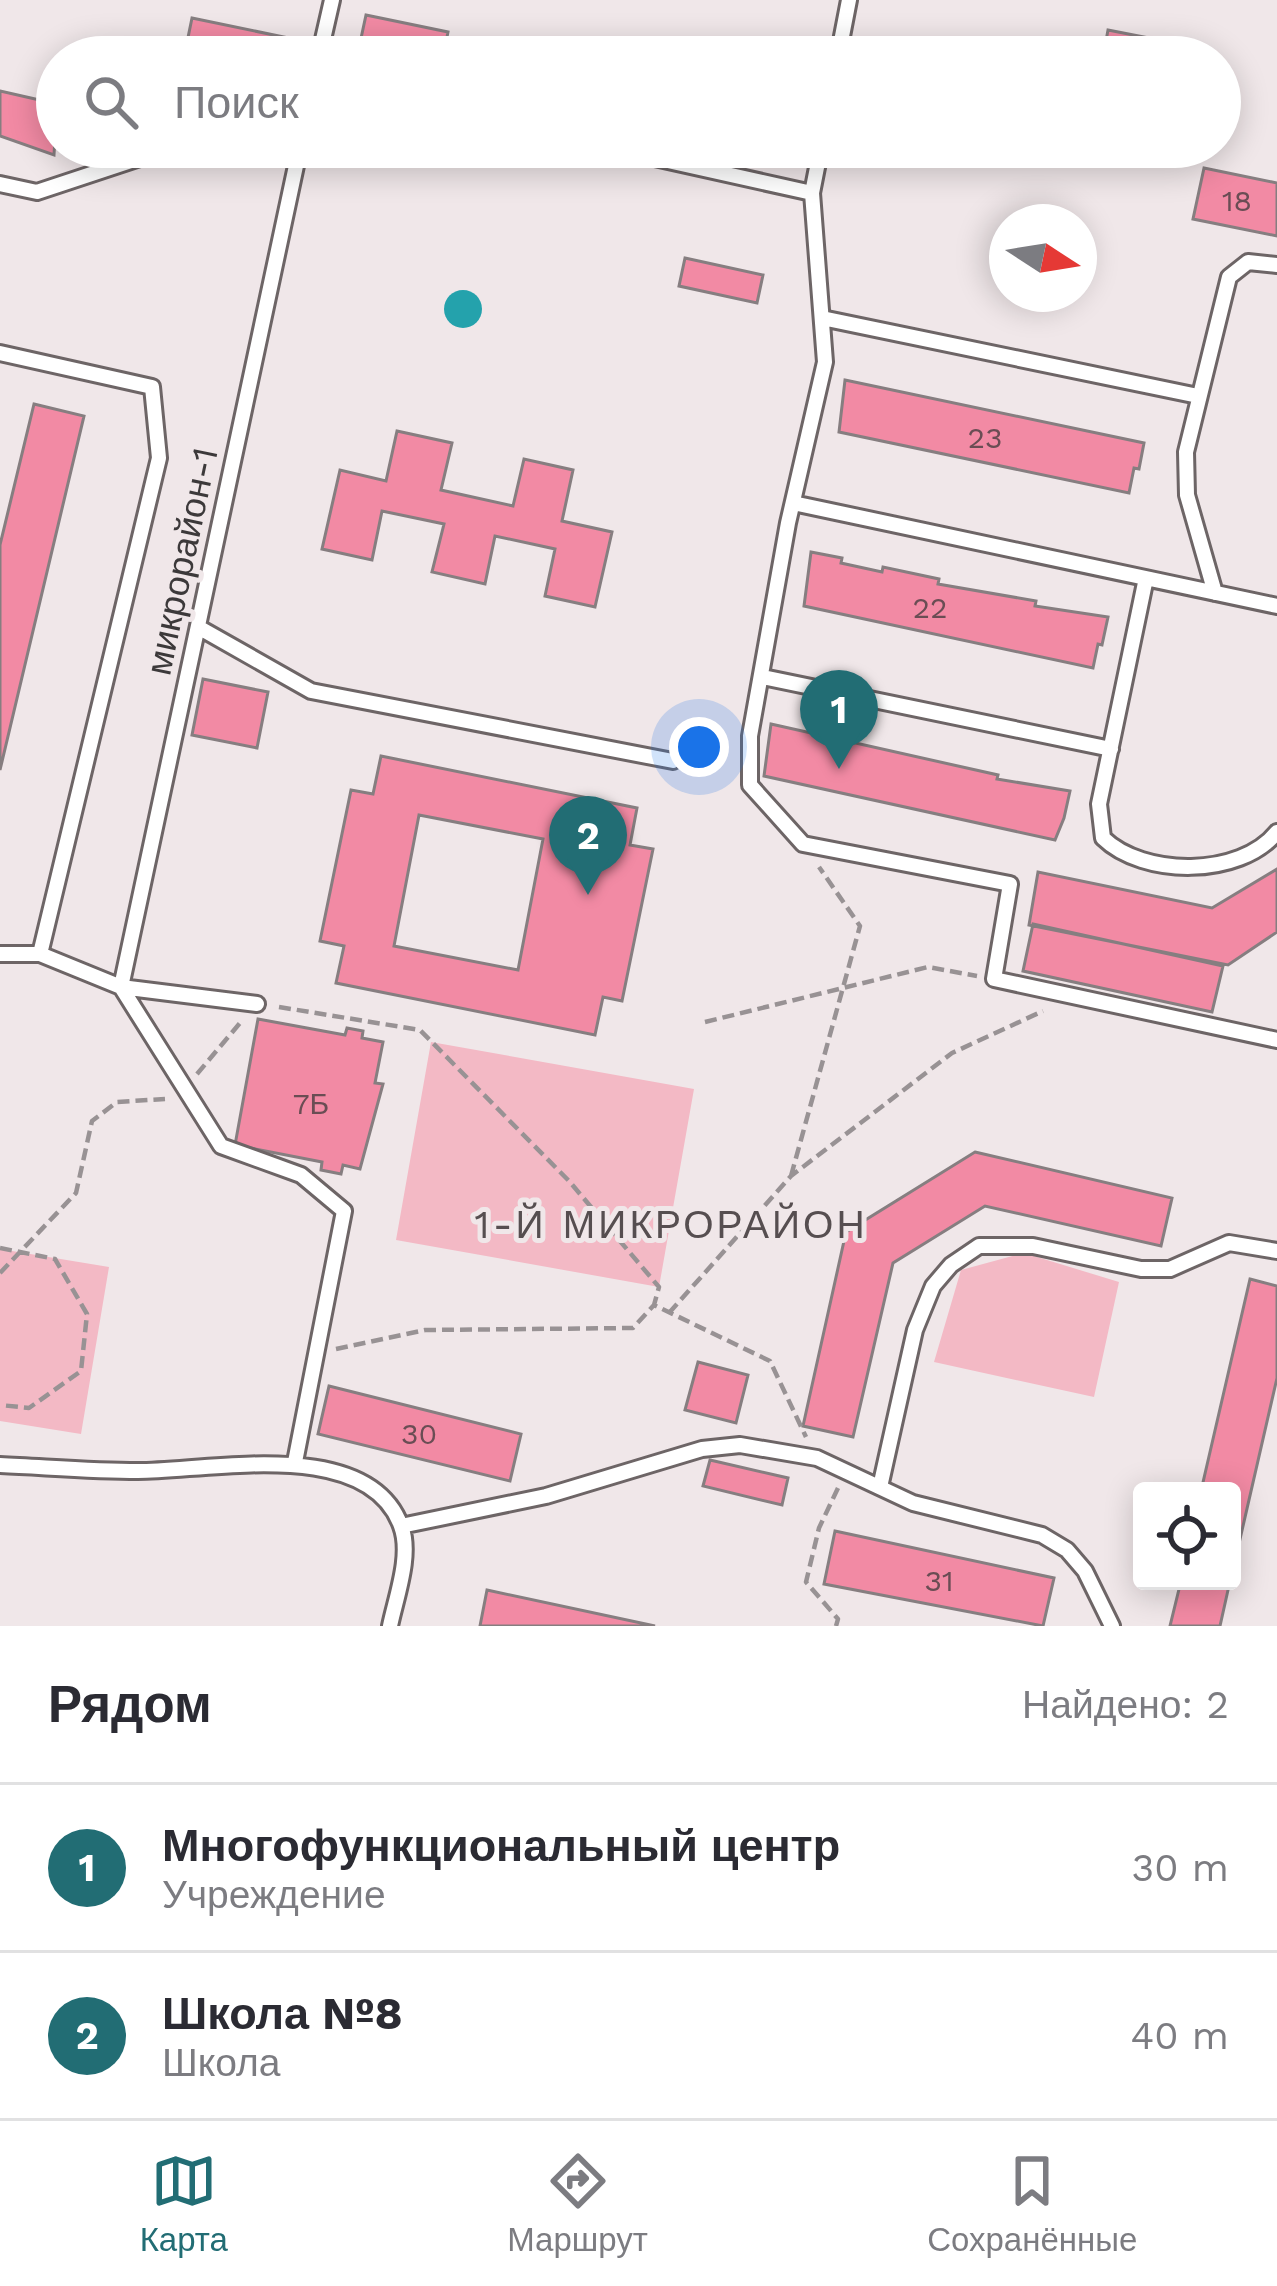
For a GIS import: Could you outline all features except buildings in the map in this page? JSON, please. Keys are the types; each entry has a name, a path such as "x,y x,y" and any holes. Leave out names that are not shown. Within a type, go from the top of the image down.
{"lane":[{"path":"324,36 332,0"},
{"path":"842,36 849,0"},
{"path":"0,184 37,192 110,168"},
{"name":"микрорайон-1","path":"121,987 296,168"},
{"path":"697,168 812,194"},
{"path":"817,168 812,194 825,362 793,503 750,736 750,785 803,844 1010,884 994,979 1277,1040"},
{"path":"1215,592 1187,495 1186,452 1229,277 1248,262 1277,265"},
{"path":"822,318 1198,395"},
{"path":"0,353 152,387 159,458 40,954"},
{"path":"793,503 1277,606"},
{"path":"1146,578 1098,824 1117,851 1174,865 1214,865 1246,856 1277,832"},
{"path":"198,627 310,691 673,761"},
{"path":"763,677 1111,749"},
{"path":"0,954 40,954 121,987 257,1004"},
{"path":"121,987 220,1146 302,1175 344,1210 295,1462"},
{"path":"880,1487 914,1330 942,1276 980,1246 1033,1246 1142,1269 1170,1269 1229,1243 1277,1251"},
{"path":"401,1526 546,1496 702,1449 740,1445 817,1458 913,1503 1042,1535 1067,1550 1085,1571 1112,1626"},
{"path":"0,1465 139,1471 295,1462 343,1472 385,1503 401,1526 401,1573 390,1626"}],"path":[{"path":"791,1176 860,926 803,844"},
{"path":"706,1022 928,967 994,979"},
{"path":"669,1313 791,1176 952,1053 1075,996"},
{"path":"0,1273 76,1192 92,1121 117,1102 159,1102 186,1087 257,1004 420,1030 569,1181 659,1287 654,1305 633,1328 425,1330 316,1354"},
{"path":"0,1248 55,1258 87,1314 81,1371 29,1408 0,1405"},
{"path":"654,1305 770,1361 817,1458"},
{"path":"836,1626 838,1618 806,1582 819,1528 845,1471"}],"shaded area":[{"path":"431,1042 694,1089 659,1287 396,1240"},
{"path":"0,1249 109,1267 81,1434 0,1421"},
{"path":"1024,1253 1119,1282 1094,1397 934,1362 961,1270"}],"water":[{"path":"463,290 477,295 482,309 477,323 463,328 449,323 444,309 449,295"}],"place":[{"name":"Многофункциональный центр","path":"839,769"},
{"name":"Школа №8","path":"588,895"}],"district":[{"name":"1-Й МИКРОРАЙОН","path":"671,1224"}]}
